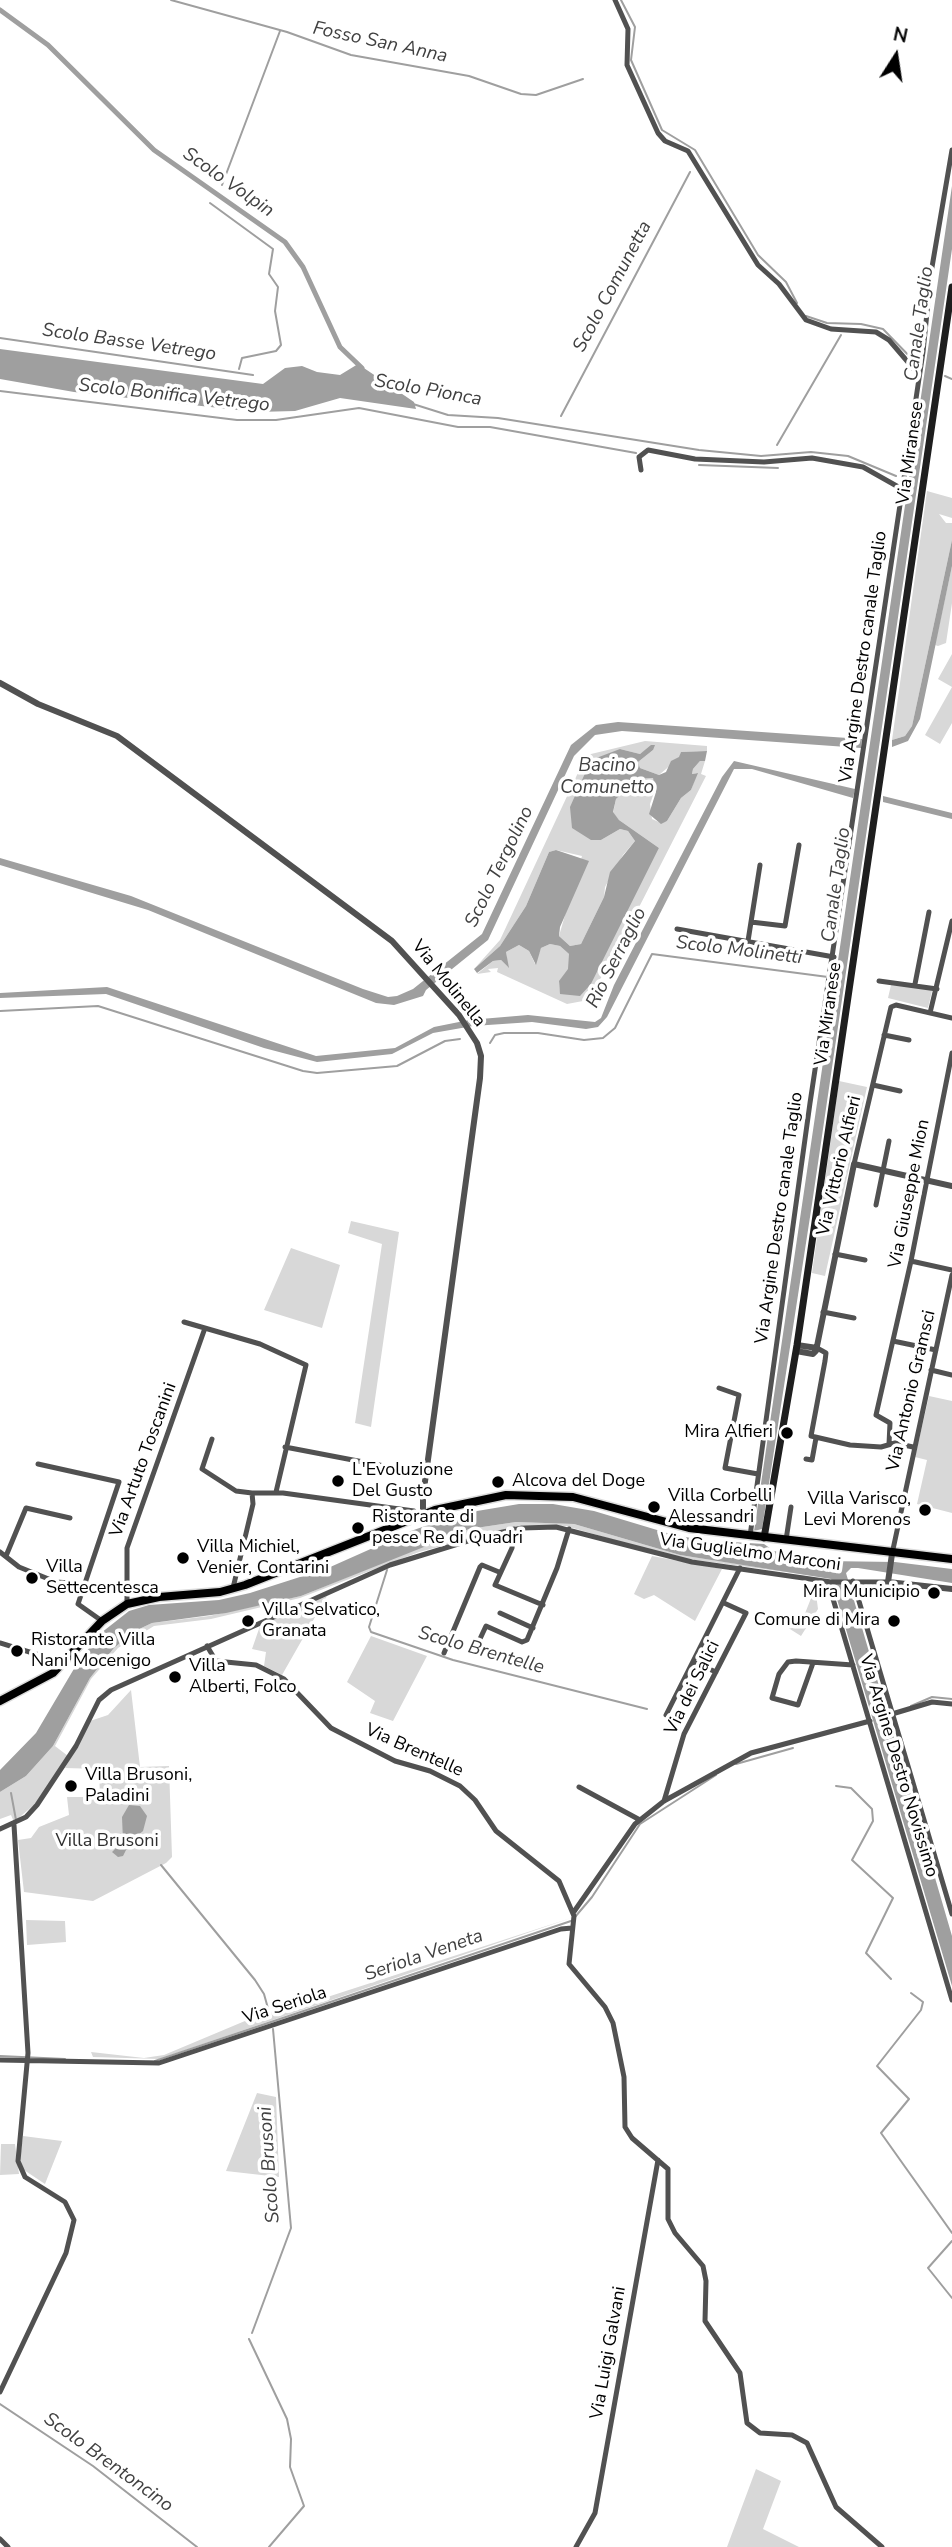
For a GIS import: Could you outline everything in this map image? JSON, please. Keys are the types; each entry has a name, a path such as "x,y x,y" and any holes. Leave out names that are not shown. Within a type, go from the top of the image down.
{"main road":[{"name":"Via Miranese","path":"763,1538 796,1348 952,287"},
{"path":"0,1701 48,1677 65,1663 102,1621 127,1605 159,1597 233,1588 263,1580 419,1513 491,1497 548,1494 598,1502 679,1526 786,1540 891,1558 952,1559"}],"street":[{"path":"615,0 628,24 625,61 658,134 665,141 688,151 758,265 779,284 806,320 831,329 876,332 889,340 919,376"},
{"name":"Via Argine Destro canale Taglio","path":"750,1536 919,376 931,273 952,150"},
{"path":"641,470 639,457 648,450 695,459 752,461 812,458 863,467 902,489"},
{"name":"Via Molinella","path":"0,683 38,704 106,730 128,743 392,941 459,1015 471,1033 480,1052 481,1067 419,1513"},
{"path":"751,922 785,926 799,845"},
{"path":"748,941 760,865"},
{"path":"915,984 929,912"},
{"path":"952,921 930,1013 952,1018"},
{"path":"677,929 834,957"},
{"path":"944,960 952,962"},
{"path":"879,981 937,989"},
{"name":"Via Vittorio Alfieri","path":"816,1438 810,1433 825,1361 825,1353 817,1348 823,1312 891,1007 897,1005 930,1013"},
{"path":"884,1035 909,1040"},
{"name":"Via Giuseppe Mion","path":"889,1444 890,1423 876,1415 911,1261 952,1053"},
{"name":"Via Vittorio Alfieri","path":"873,1085 900,1091"},
{"path":"943,1101 952,1103"},
{"path":"876,1205 890,1141"},
{"path":"854,1164 952,1186"},
{"name":"Via Vittorio Alfieri","path":"835,1254 865,1260"},
{"path":"911,1261 952,1273"},
{"name":"Via Antonio Gramsci","path":"891,1558 952,1273"},
{"path":"823,1312 854,1318"},
{"path":"184,1322 260,1343 306,1365 276,1492"},
{"name":"Via Artuto Toscanini","path":"127,1605 127,1548 205,1328"},
{"path":"893,1340 936,1350"},
{"path":"796,1348 817,1348"},
{"path":"931,1370 952,1375"},
{"path":"719,1388 739,1395 725,1468 758,1474"},
{"path":"806,1459 812,1460 816,1438 880,1447 889,1444 913,1447"},
{"path":"212,1439 202,1469 236,1491 276,1492 419,1513"},
{"path":"285,1447 426,1474"},
{"path":"38,1464 120,1482 78,1607 102,1621"},
{"path":"233,1588 253,1504 252,1493"},
{"path":"786,1540 791,1507"},
{"path":"70,1518 26,1508 3,1554 19,1567 56,1582 84,1584"},
{"path":"514,1529 512,1548 494,1583 543,1605"},
{"name":"Via Guglielmo Marconi","path":"13,1825 26,1817 44,1795 76,1746 102,1696 125,1682 403,1560 514,1529 569,1529 675,1559 830,1582 889,1578"},
{"path":"479,1641 486,1626 525,1642 543,1605 569,1529"},
{"path":"891,1558 889,1578 914,1585 952,1589"},
{"path":"444,1653 480,1567 482,1565 499,1572"},
{"path":"666,1715 740,1568"},
{"path":"850,1581 875,1649 891,1714 952,1914"},
{"name":"Via Argine Destro Novissimo","path":"830,1582 952,2000"},
{"name":"Via dei Salici","path":"664,1801 684,1734 746,1613 723,1603"},
{"path":"500,1613 533,1628"},
{"path":"0,1643 65,1663"},
{"name":"Via Brentelle","path":"207,1646 216,1661 256,1665 284,1679 331,1728 396,1761 430,1771 465,1789 496,1831 559,1881 573,1919 568,1956 570,1967 605,2007 613,2023 624,2077 625,2127 632,2138 658,2160"},
{"path":"813,1663 798,1705 773,1699 779,1674 785,1664 796,1661 853,1665"},
{"path":"693,1662 716,1672"},
{"path":"891,1714 932,1702 952,1704"},
{"path":"573,1919 640,1820 664,1801 751,1754 870,1721"},
{"path":"579,1787 640,1820"},
{"path":"0,1829 13,1825 27,2059 19,2167 30,2180 65,2202 74,2225 65,2253 0,2392"},
{"name":"Via Seriola","path":"0,2060 159,2063 561,1929 573,1919"},
{"path":"658,2160 669,2174 666,2205 669,2224 705,2271 703,2311 706,2325 742,2376 747,2423 760,2433 792,2435 804,2441 811,2448 836,2507 882,2547"},
{"name":"Via Luigi Galvani","path":"576,2547 595,2513 658,2160"},
{"path":"0,2539 8,2547"}],"green space":[{"path":"927,491 952,498 952,518 939,514 946,523 952,523 952,540 912,726 905,736 892,740"},
{"path":"952,566 952,603 946,643 938,646 935,645"},
{"path":"952,654 952,687 938,679"},
{"path":"952,687 952,723 940,744 925,735"},
{"path":"645,741 707,746 707,751 681,752 680,757 659,775 640,768 638,762 653,750 649,748 640,754 620,749 591,840 601,840 620,829 628,831 635,841 623,855 605,887 604,897 581,944 570,946 559,936 582,856 556,850 549,852 526,906 500,946 474,969 500,940 583,762 591,754"},
{"path":"700,761 705,761 701,774 706,776 611,962 590,995 583,1001 567,1004 497,972 498,968 477,974 493,961 501,960 508,967 506,952 519,945 529,951 535,964 541,948 550,944 560,946 569,954 569,969 559,982 560,991 591,984 659,848 619,820 613,813 616,799 638,779 653,778 657,784 650,804 652,819 661,823 667,821 681,798 691,790 697,773 692,774 693,769"},
{"path":"891,985 929,989 932,991 928,1008 888,998"},
{"path":"839,1081 867,1087 825,1276 812,1273"},
{"path":"351,1221 399,1232 371,1427 355,1423 382,1244 348,1233"},
{"path":"291,1248 340,1265 322,1328 264,1310"},
{"path":"929,1396 952,1401 952,1513 917,1504 927,1460 915,1457"},
{"path":"516,1522 574,1524 680,1555 823,1577 673,1557 566,1526 523,1525 419,1552 300,1598 211,1619 154,1626 118,1648 91,1679 55,1746 68,1756 35,1804 14,1822 11,1815 0,1819 0,1792 26,1776 53,1746 90,1678 114,1648 135,1631 152,1623 209,1616 301,1596 469,1529"},
{"path":"652,1556 722,1569 695,1621 654,1595 644,1599 634,1594"},
{"path":"817,1583 820,1585 816,1594 818,1609 801,1636 782,1624 787,1616 804,1616"},
{"path":"327,1596 282,1675 264,1666 266,1652 252,1649 260,1626"},
{"path":"371,1636 427,1656 393,1721 370,1713 375,1701 347,1682"},
{"name":"Villa Brusoni","path":"131,1690 140,1767 169,1766 172,1857 166,1863 93,1901 24,1892 18,1840 31,1838 39,1827 69,1815 67,1797 100,1797 99,1769 65,1768 90,1721 108,1715"},
{"path":"571,1918 159,2059 93,2057 91,2052 144,2058 164,2055 264,2013 271,2013 274,2008 278,2013"},
{"path":"26,1920 65,1921 66,1942 27,1945"},
{"path":"257,2093 276,2097 279,2177 226,2171"},
{"path":"23,2136 62,2141 45,2184 24,2170 20,2159"},
{"path":"1,2144 15,2144 19,2174 0,2175"},
{"path":"756,2469 781,2481 763,2529 799,2547 727,2547"}],"water":[{"path":"952,186 952,249 812,1204 762,1529 754,1531"},
{"path":"0,349 263,384 285,368 302,366 317,372 340,375 358,364 414,402 416,409 340,398 295,411 256,412 74,392 0,379"},
{"path":"952,540 952,566 920,719 908,741 892,747 892,740 905,736 912,726"},
{"path":"618,722 862,739 861,748 622,731 595,735 574,756 488,940 426,990 423,996 394,1005 376,1003 148,910 0,865 0,858 131,896 363,989 388,997 397,996 413,989 482,934 571,745 596,725"},
{"name":"Bacino Comunetto","path":"655,745 653,750 638,762 640,768 659,775 666,772 671,761 679,757 681,752 707,751 705,761 700,761 693,769 692,774 698,773 691,790 681,798 667,821 661,824 649,814 656,792 653,778 638,779 616,799 613,812 619,820 659,848 591,984 580,996 560,994 559,981 568,969 569,954 560,946 550,944 541,948 536,965 529,951 519,945 506,952 509,968 501,960 493,961 477,973 474,969 500,946 526,906 549,852 556,850 589,861 560,927 559,936 570,946 581,944 604,897 610,872 635,841 628,831 620,829 601,840 591,840 572,828 570,807 591,760 620,749 640,754"},
{"path":"734,761 855,789 853,798 752,769 734,769 607,1017 598,1027 586,1029 532,1022 473,1026 433,1033 392,1054 317,1062 264,1048 106,994 0,998 0,993 107,987 316,1056 395,1048 434,1027 469,1020 528,1015 595,1022 601,1018 614,985 722,777"},
{"path":"883,796 952,813 952,819 883,802"},
{"path":"519,1504 553,1504 594,1511 667,1533 700,1540 764,1544 774,1551 825,1561 895,1562 952,1569 952,1583 858,1568 851,1568 846,1573 952,1936 952,1986 831,1579 680,1555 574,1524 516,1522 469,1529 301,1596 226,1613 152,1623 135,1631 114,1648 90,1678 53,1746 26,1776 0,1792 0,1770 36,1733 78,1662 101,1633 129,1611 149,1605 219,1600 250,1593 328,1568 411,1531 459,1514"},
{"path":"129,1805 140,1806 147,1816 143,1831 130,1842 123,1856 118,1857 112,1852 123,1841 122,1817"}],"waterway":[{"name":"Fosso San Anna","path":"171,0 287,32 351,55 469,76 521,94 536,95 583,79"},
{"path":"621,0 635,27 631,60 662,130 695,150 758,255 786,282 797,303"},
{"name":"Scolo Volpin","path":"0,10 48,45 154,150 285,242 303,267 340,347 362,368"},
{"path":"222,185 280,31"},
{"name":"Scolo Comunetta","path":"561,416 690,172"},
{"path":"210,203 273,249 269,274 278,287 275,311 281,345 276,351 242,358 239,369"},
{"name":"Canale Taglio","path":"806,316 827,323 861,324 883,329 916,363"},
{"name":"Scolo Bonifica Vetrego","path":"777,445 841,335"},
{"name":"Scolo Basse Vetrego","path":"0,338 253,375"},
{"path":"945,376 952,379"},
{"name":"Scolo Bonifica Vetrego","path":"0,391 237,420 276,420 359,408 458,427 490,427 636,453"},
{"name":"Scolo Pionca","path":"413,404 448,415 498,418 699,450 761,456 811,452 848,456 896,476"},
{"name":"Scolo Bonifica Vetrego","path":"699,465 778,468"},
{"name":"Scolo Molinetti","path":"490,1043 495,1035 504,1033 538,1033 584,1040 603,1038 615,1028 652,954 828,977"},
{"path":"0,1011 98,1006 303,1071 317,1073 397,1066 445,1041 460,1039"},
{"name":"Scolo Brentelle","path":"387,1570 369,1627 371,1632 453,1660 647,1709"},
{"name":"Seriola Veneta","path":"911,1706 932,1697 952,1699"},
{"name":"Seriola Veneta","path":"736,1764 793,1748"},
{"name":"Seriola Veneta","path":"575,1917 592,1897 640,1824 716,1775"},
{"name":"Scolo Brentelle","path":"836,1786 851,1788 872,1809 873,1821 852,1860 893,1898 866,1953 891,1979"},
{"name":"Scolo Brusoni","path":"11,1793 16,1820"},
{"name":"Scolo Brusoni","path":"161,1865 255,1980 264,1994 269,2012"},
{"name":"Seriola Veneta","path":"155,2061 571,1921"},
{"name":"Scolo Brentelle","path":"911,1993 923,2002 921,2010 877,2066 909,2099 881,2133 952,2233"},
{"name":"Scolo Brusoni","path":"252,2333 291,2228 273,2029"},
{"name":"Seriola Veneta","path":"0,2056 65,2059"},
{"name":"Scolo Brentelle","path":"952,2241 928,2268 952,2298"},
{"name":"Scolo Brusoni","path":"249,2339 287,2419 291,2439 290,2467 304,2506 269,2547"},
{"name":"Scolo Brentoncino","path":"0,2404 93,2466 197,2547"}],"place":[{"name":"Mira Alfieri","path":"787,1433"},
{"name":"L'Evoluzione Del Gusto","path":"338,1481"},
{"name":"Alcova del Doge","path":"498,1482"},
{"name":"Villa Corbelli Alessandri","path":"654,1507"},
{"name":"Villa Varisco, Levi Morenos","path":"925,1510"},
{"name":"Ristorante di pesce Re di Quadri","path":"358,1528"},
{"name":"Villa Michiel, Venier, Contarini","path":"183,1558"},
{"name":"Villa Settecentesca","path":"32,1578"},
{"name":"Mira Municipio","path":"934,1593"},
{"name":"Villa Selvatico, Granata","path":"248,1621"},
{"name":"Comune di Mira","path":"894,1621"},
{"name":"Ristorante Villa Nani Mocenigo","path":"17,1651"},
{"name":"Villa Alberti, Folco","path":"175,1677"},
{"name":"Villa Brusoni, Paladini","path":"71,1786"}],"water label":[{"name":"Scolo Tergolino","path":"500,867"},
{"name":"Rio Serraglio","path":"617,958"}]}
